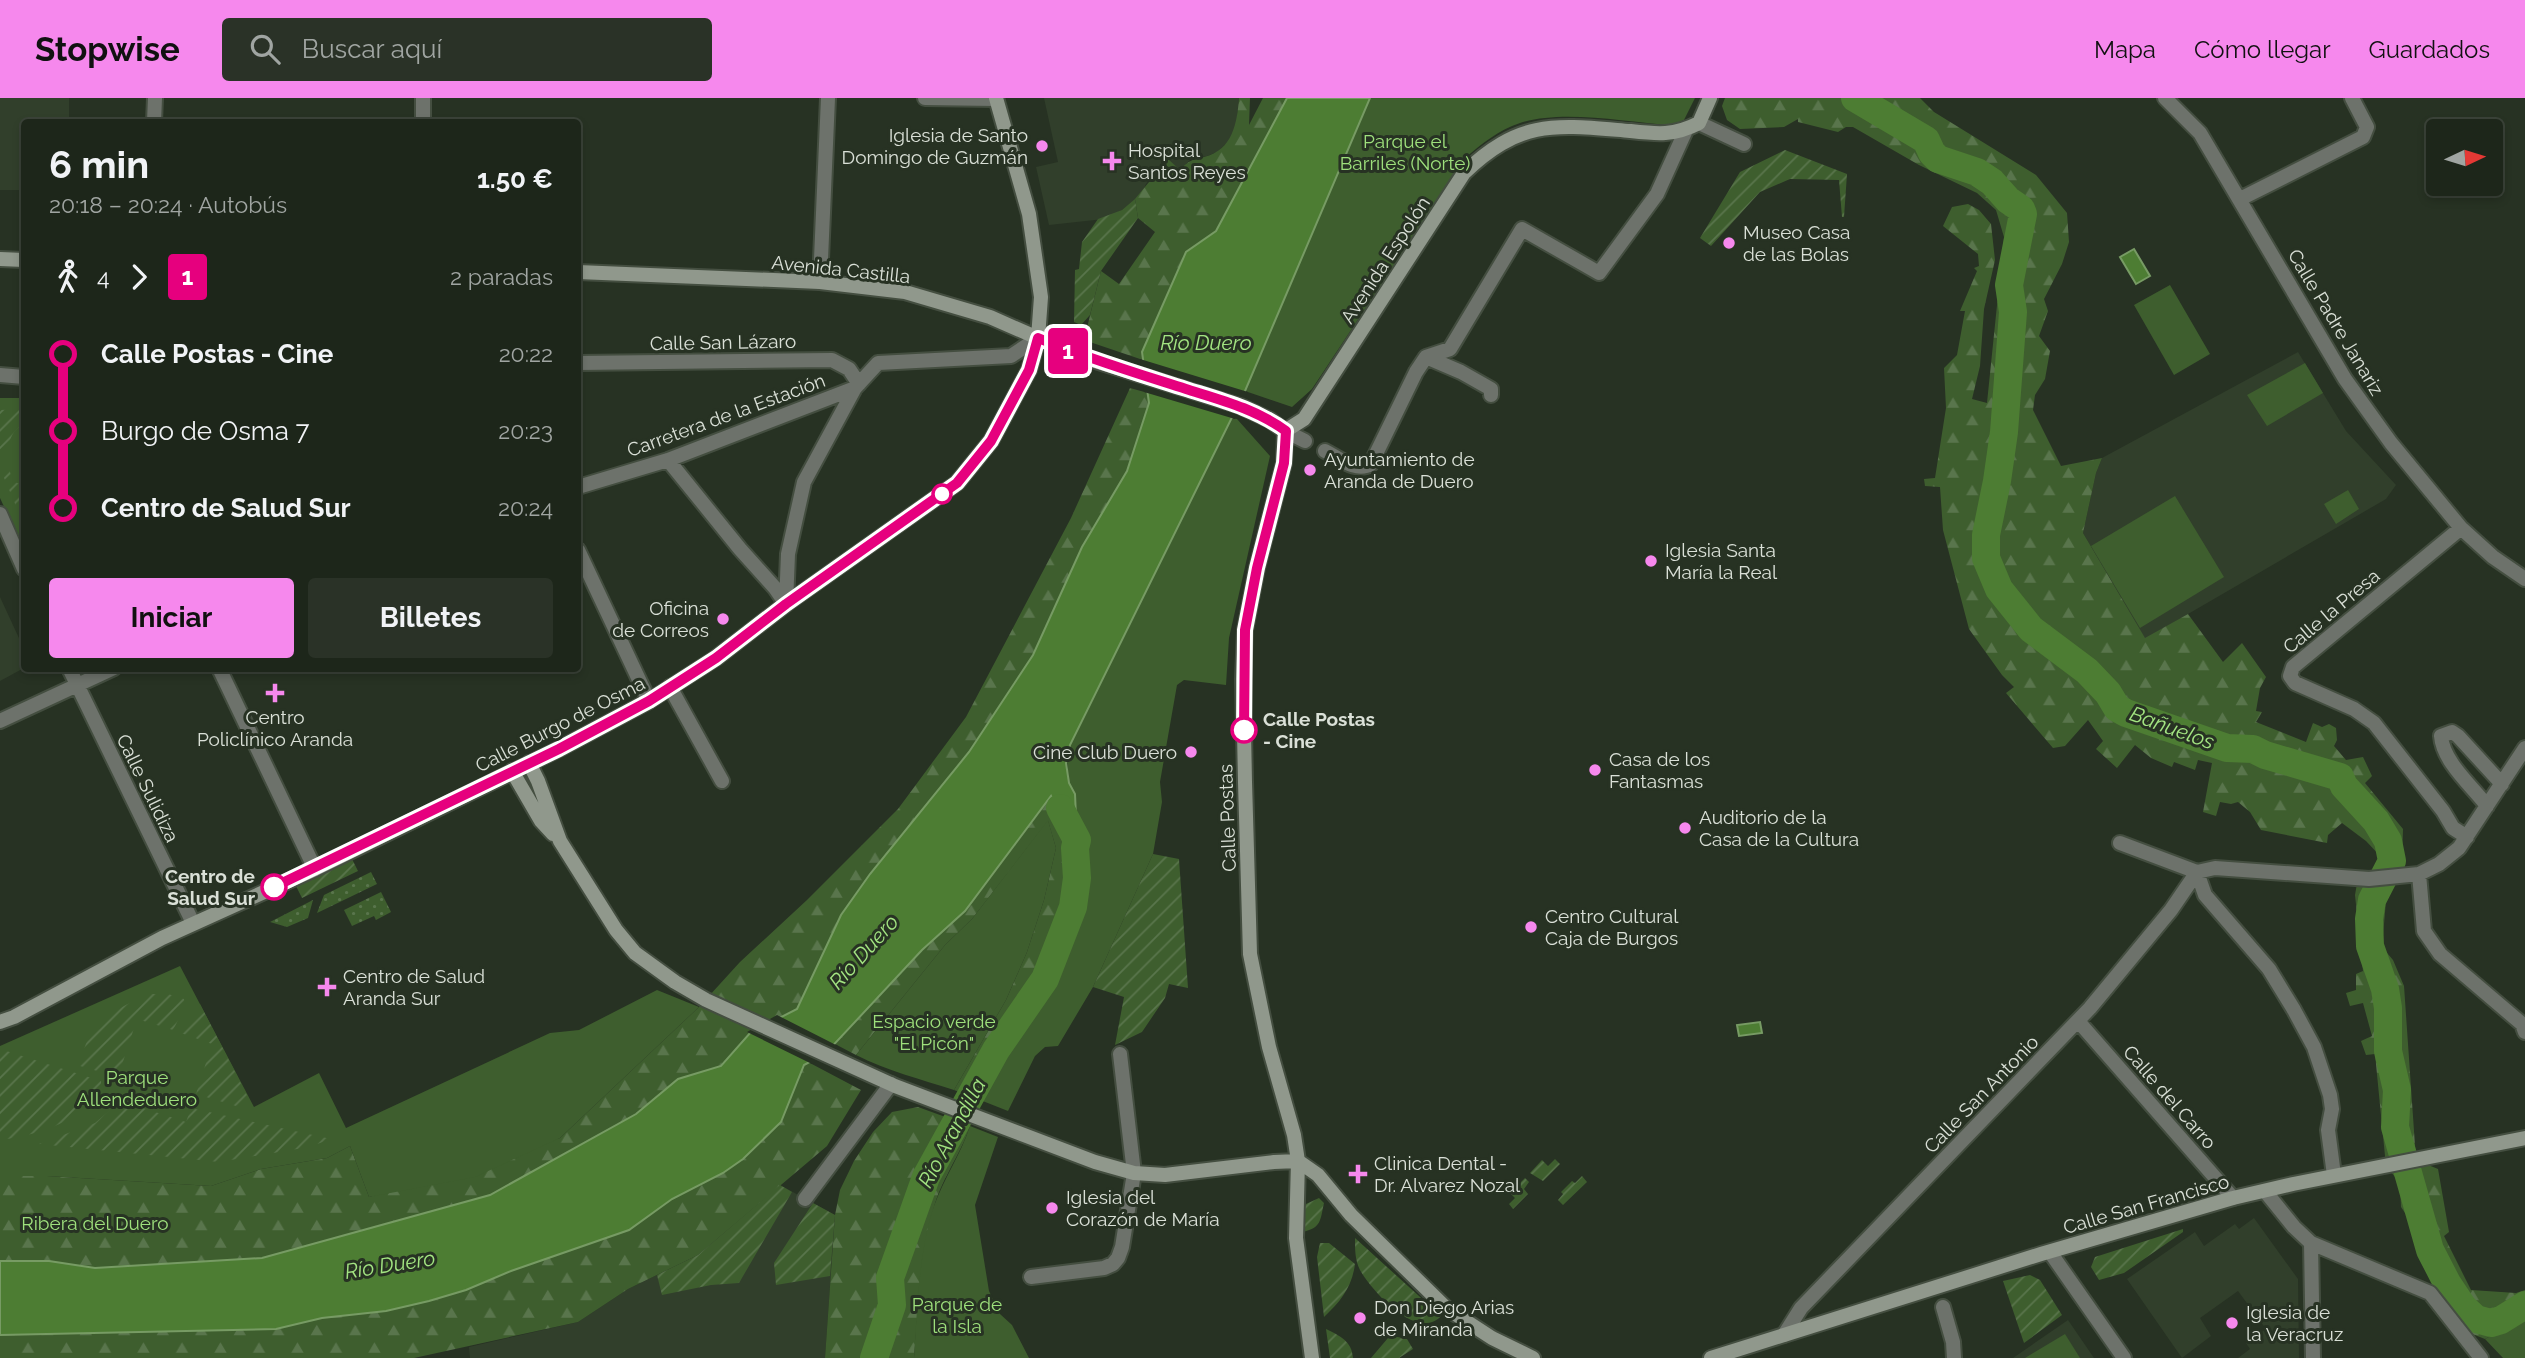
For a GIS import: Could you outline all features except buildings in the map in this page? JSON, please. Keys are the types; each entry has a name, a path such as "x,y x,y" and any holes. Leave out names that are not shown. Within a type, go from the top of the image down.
{"street":[{"path":"154,119 155,98"},
{"path":"422,119 423,98"},
{"path":"820,282 828,98"},
{"path":"925,98 996,99"},
{"name":"Calle Padre Janariz","path":"2165,98 2200,133 2345,379 2391,443 2461,528 2493,557 2525,579"},
{"path":"2240,199 2363,137 2367,127 2353,98"},
{"name":"Calle Burgo de Osma","path":"0,1022 193,923 315,869 649,701 716,658 786,604 957,483 991,441 1029,370 1038,338 1041,297 1030,214 996,99"},
{"path":"1325,451 1357,467 1371,464 1416,372 1426,358 1450,349 1522,229 1600,273 1657,194 1700,115 1745,144"},
{"name":"Avenida Espolón","path":"1284,430 1304,419 1464,173 1487,153 1516,135 1543,127 1673,134 1700,115"},
{"path":"0,260 21,260"},
{"name":"Avenida Castilla","path":"581,272 820,282 905,292 990,317 1079,356 1240,406 1284,430"},
{"name":"Carretera de la Estación","path":"581,485 668,460 857,386 878,363 1011,356 1038,338"},
{"path":"1426,358 1461,372 1491,389 1491,395"},
{"name":"Calle San Lázaro","path":"581,363 832,360 849,369 857,386"},
{"path":"0,375 21,377"},
{"path":"786,604 788,554 804,482 857,386"},
{"path":"1284,430 1305,441"},
{"name":"Calle Postas","path":"1284,430 1284,463 1257,568 1245,630 1243,679 1250,954 1269,1047 1290,1115 1298,1161 1296,1238 1312,1358"},
{"path":"668,460 786,604"},
{"path":"0,514 21,562"},
{"name":"Calle la Presa","path":"2461,528 2293,667 2290,676 2295,683 2354,709 2374,723 2443,811 2453,828 2468,837"},
{"path":"581,556 649,701"},
{"name":"Calle Sulidiza","path":"71,672 193,923"},
{"path":"0,721 104,672"},
{"path":"221,672 315,869"},
{"path":"670,688 722,781"},
{"path":"2487,806 2447,756 2441,736 2452,733 2458,736 2502,784"},
{"path":"2120,843 2197,872 2215,868 2369,879 2419,874 2439,864 2459,848 2525,748"},
{"path":"529,763 559,841"},
{"path":"512,771 541,821 559,841 629,946 675,982 706,1000 891,1084 1095,1162 1134,1173 1165,1175 1298,1161 1318,1175 1351,1214 1446,1308 1503,1344 1533,1358"},
{"path":"2197,872 2205,895 2269,969 2314,1047 2330,1095 2332,1109 2328,1130 2334,1175"},
{"name":"Calle San Antonio","path":"1784,1335 1801,1308 2078,1021 2171,910 2197,872"},
{"path":"2419,874 2424,931 2440,954 2522,1024 2525,1032"},
{"path":"2510,1014 2525,1007"},
{"name":"Calle del Carro","path":"2078,1021 2233,1198"},
{"path":"1031,1277 1104,1268 1113,1264 1122,1247 1134,1173 1120,1054"},
{"path":"805,1199 891,1084"},
{"name":"Calle San Francisco","path":"1712,1358 2050,1252 2233,1198 2334,1175 2525,1139"},
{"path":"2265,1191 2294,1227 2311,1243 2430,1293 2481,1358"},
{"path":"2311,1243 2313,1358"},
{"path":"2050,1252 2124,1358"},
{"path":"1943,1307 1953,1342 1954,1358"}],"shaded area":[{"path":"0,98 69,98 69,119 21,119 21,190 0,190"},
{"name":"Hospital Santos Reyes","path":"1044,98 1239,98 1236,127 1229,141 1217,152 1191,159 1180,170 1167,159 1146,184 1141,195 1122,210 1104,219 1049,225 1036,167 1058,162"},
{"path":"2298,352 2346,431 2396,485 2386,499 2145,639 2083,533 2096,473 2102,458"},
{"path":"0,597 21,642 21,670 0,681"},
{"path":"780,1185 835,1215 825,1358 470,1358 469,1347 578,1322 628,1289 698,1255"},
{"path":"2254,1218 2298,1279 2299,1358 2238,1358 2250,1349 2246,1343 2266,1329 2238,1291 2200,1318 2211,1336 2182,1358 2127,1279 2195,1232 2204,1246 2235,1224 2239,1229"},
{"path":"2068,1320 2094,1358 2013,1358"}],"green space":[{"path":"1239,98 1250,98 1249,125 1263,98 1287,98 1216,231 1186,252 1143,352 1143,360 1084,340 1101,271 1119,284 1155,232 1138,218 1135,199 1168,159 1180,170 1191,161 1221,148 1235,126"},
{"name":"Parque el Barriles (Norte)","path":"1370,98 1695,98 1684,120 1671,125 1555,117 1520,123 1484,143 1465,158 1312,389 1292,407 1245,391"},
{"path":"1725,98 1920,98 1934,112 2036,175 2067,213 2069,242 2062,264 2044,299 2048,311 2039,336 2050,351 2045,379 2035,395 2033,410 2061,466 2102,458 2096,473 2083,533 2145,638 2188,614 2223,662 2242,643 2266,677 2260,688 2256,711 2262,712 2256,722 2306,742 2313,723 2322,727 2329,724 2336,728 2337,740 2334,746 2346,760 2363,757 2372,776 2365,783 2403,829 2402,860 2384,860 2366,841 2342,823 2328,835 2327,843 2261,830 2250,812 2238,802 2220,802 2216,816 2203,812 2212,763 2198,760 2195,770 2174,762 2172,767 2151,758 2135,745 2117,768 2096,749 2103,741 2088,720 2065,746 2053,748 2006,693 2014,687 2002,675 1969,629 1943,530 1940,487 1925,486 1924,479 1935,478 1946,408 1944,368 1957,355 1965,311 1960,311 1977,271 1974,268 1979,266 1978,254 1943,226 1952,207 1968,204 1979,210 1991,224 1995,260 1984,309 1980,366 1972,399 1987,403 2004,237 1996,210 1977,193 1919,165 1853,127 1846,127 1838,132 1798,122 1798,119 1784,127 1740,129 1727,120 1722,106"},
{"path":"1785,150 1847,174 1844,217 1839,180 1790,179 1760,192 1711,246 1700,238 1740,172"},
{"path":"1135,199 1138,218 1101,271 1090,315 1081,325 1074,322 1075,270 1079,269 1082,242 1098,219 1122,210"},
{"path":"2170,285 2210,354 2174,375 2134,305"},
{"path":"2305,363 2323,393 2267,426 2247,395"},
{"name":"Ribera del Duero","path":"1130,388 1148,393 1149,403 1127,471 1082,547 1033,655 969,752 870,874 841,915 797,1009 750,1033 721,1066 678,1079 636,1114 491,1195 262,1258 95,1268 49,1261 0,1261 0,1176 47,1176 211,1186 261,1169 327,1158 350,1146 369,1197 560,1138 699,1007 740,962 898,809 966,717 1071,518"},
{"path":"0,398 21,398 21,544 0,498"},
{"path":"21,409 21,427 15,431 4,458 0,459 0,410"},
{"path":"1231,418 1237,419 1270,456 1229,638 1226,685 1184,680 1177,685 1160,782 1162,802 1153,854 1093,987 1058,1046 1045,1047 1035,1056 1008,1111 970,1096 1003,1040 1043,983 1070,913 1075,891 1077,840 1075,794 1069,783 1067,760 1070,745"},
{"path":"9,469 13,481 21,485 21,518 2,473"},
{"path":"2348,490 2359,509 2336,524 2324,504"},
{"path":"2175,496 2224,577 2140,628 2091,546"},
{"path":"1051,796 1070,837 1077,840 1077,878 1073,907 1045,979 996,1050 970,1096 954,1090 1006,1000 1027,952 1044,900 1056,848 1048,821 972,919 945,945 856,1055 835,1044 922,950 965,911"},
{"name":"Espacio verde \"El Picón\"","path":"1048,820 1056,848 1044,900 1027,952 1006,1000 954,1090 856,1055 945,945 972,919"},
{"path":"1153,854 1179,859 1188,988 1169,984 1165,998 1142,1032 1115,1045 1124,997 1093,987"},
{"path":"352,859 358,871 302,898 296,886"},
{"path":"371,872 377,884 317,913 324,895"},
{"path":"2358,878 2383,878 2387,889 2382,947 2393,960 2404,986 2416,1160 2438,1169 2449,1232 2444,1236 2471,1290 2516,1293 2525,1290 2525,1317 2485,1339 2457,1328 2428,1274 2418,1232 2401,1207 2400,1183 2386,1166 2375,1054 2366,1055 2361,1041 2372,1036 2363,1003 2350,1006 2346,993 2356,990 2356,974 2363,971 2355,895"},
{"path":"381,892 391,912 376,920 374,916 352,926 344,910"},
{"path":"313,900 308,918 287,927 270,922"},
{"name":"Parque Allendeduero","path":"180,966 254,1107 319,1073 346,1128 550,1033 579,1030 657,990 699,1007 560,1138 475,1177 369,1197 350,1146 327,1158 261,1169 211,1186 47,1176 0,1176 0,1046"},
{"path":"150,994 168,994 184,999 185,1007 173,1030 137,1019 118,1077 80,1066 83,1051 95,1028 114,1012"},
{"path":"200,1004 250,1101 236,1106 196,1094 212,1044 181,1033"},
{"path":"0,1049 101,1081 102,1102 53,1127 0,1140"},
{"path":"808,1062 861,1090 827,1146 698,1255 628,1289 578,1322 414,1358 0,1358 0,1335 109,1332 322,1318 386,1311 466,1290 511,1271 629,1230 672,1199 723,1173 743,1159"},
{"path":"121,1101 186,1122 191,1108 331,1139 309,1147 219,1162 39,1144 95,1123"},
{"path":"918,1107 970,1126 940,1189 929,1229 920,1284 914,1358 825,1358 835,1215 840,1190 854,1161 873,1132 892,1112"},
{"name":"Parque de la Isla","path":"970,1126 998,1137 975,1205 989,1291 1000,1314 1012,1325 1029,1358 914,1358 919,1281 929,1223 938,1196"},
{"path":"1555,1159 1560,1164 1543,1181 1530,1173 1542,1160 1548,1166"},
{"path":"1582,1176 1587,1182 1563,1205 1558,1200 1563,1194 1561,1192"},
{"path":"1525,1178 1529,1182 1524,1189 1528,1194 1513,1209 1509,1204 1515,1198 1510,1193"},
{"path":"780,1185 792,1192 739,1283 711,1285 662,1295 657,1275 698,1255"},
{"path":"1319,1198 1324,1203 1321,1219 1317,1226 1302,1232 1301,1215 1306,1204"},
{"path":"813,1203 835,1215 830,1276 776,1285 774,1263"},
{"path":"2183,1229 2183,1232 2124,1273 2099,1280 2091,1267 2095,1257"},
{"path":"1355,1238 1441,1316 1431,1322 1420,1323 1396,1311 1374,1290 1360,1270 1356,1259"},
{"path":"1320,1243 1329,1243 1355,1264 1345,1293 1324,1317 1317,1257"},
{"path":"2030,1275 2040,1280 2062,1315 2024,1343 2003,1281"},
{"path":"2525,1317 2525,1358 2503,1358 2485,1339"},
{"path":"1326,1329 1348,1343 1353,1358 1330,1358"},
{"path":"2065,1334 2080,1358 2025,1358"},
{"path":"1393,1336 1407,1339 1413,1349 1399,1358 1371,1358 1388,1338"}],"water":[{"name":"Río Duero","path":"1287,98 1370,98 1245,391 1070,745 1066,763 1069,783 1075,794 1077,840 1070,837 1051,796 965,911 922,950 826,1053 804,1065 781,1122 743,1159 723,1173 672,1199 629,1230 511,1271 466,1290 386,1311 322,1318 276,1329 0,1335 0,1261 49,1261 95,1268 262,1258 490,1195 636,1114 678,1079 721,1066 750,1033 797,1009 841,915 870,874 969,752 1033,655 1082,547 1127,471 1149,403 1142,352 1186,252 1216,231"},
{"path":"2134,249 2150,276 2136,284 2120,257"},
{"path":"1760,1022 1762,1033 1739,1036 1737,1025"}],"pier":[{"path":"1140,359 1248,392 1235,419 1144,392"},
{"path":"777,1015 838,1046 828,1056 812,1064 747,1032"}],"waterway":[{"name":"Bañuelos","path":"1855,98 1926,140 1938,159 1977,172 1992,182 2023,214 2009,285 2013,312 2004,432 1986,535 1986,558 1999,589 2031,629 2087,671 2108,693 2117,708 2227,748 2253,749 2340,777 2344,786 2376,821 2388,841 2392,861 2372,900 2369,919 2370,946 2385,989 2388,1008 2388,1051 2397,1090 2395,1127 2430,1250 2447,1283 2463,1307 2476,1319 2491,1323 2525,1305"},
{"name":"Río Arandilla","path":"874,1358 892,1305 890,1278 926,1177 996,1050 1045,979 1073,907 1077,878 1077,840 1060,808"}],"bus line":[{"name":"1","path":"274,887 559,749 649,701 716,658 786,604 957,483 991,441 1029,370 1038,338 1079,356 1240,406 1286,431 1284,463 1257,568 1245,630 1244,730"}],"place":[{"name":"Iglesia de Santo Domingo de Guzmán","path":"1042,146"},
{"name":"Hospital Santos Reyes","path":"1112,161"},
{"name":"Museo Casa de las Bolas","path":"1729,243"},
{"name":"Ayuntamiento de Aranda de Duero","path":"1310,470"},
{"name":"Iglesia Santa María la Real","path":"1651,561"},
{"name":"Oficina de Correos","path":"723,619"},
{"name":"Centro Policlínico Aranda","path":"275,693"},
{"name":"Calle Postas - Cine","path":"1244,730"},
{"name":"Cine Club Duero","path":"1191,752"},
{"name":"Casa de los Fantasmas","path":"1595,770"},
{"name":"Auditorio de la Casa de la Cultura","path":"1685,828"},
{"name":"Centro de Salud Sur","path":"274,887"},
{"name":"Centro Cultural Caja de Burgos","path":"1531,927"},
{"name":"Centro de Salud Aranda Sur","path":"327,987"},
{"name":"Clinica Dental - Dr. Alvarez Nozal","path":"1358,1174"},
{"name":"Iglesia del Corazón de María","path":"1052,1208"},
{"name":"Don Diego Arias de Miranda","path":"1360,1318"},
{"name":"Iglesia de la Veracruz","path":"2232,1323"}]}
